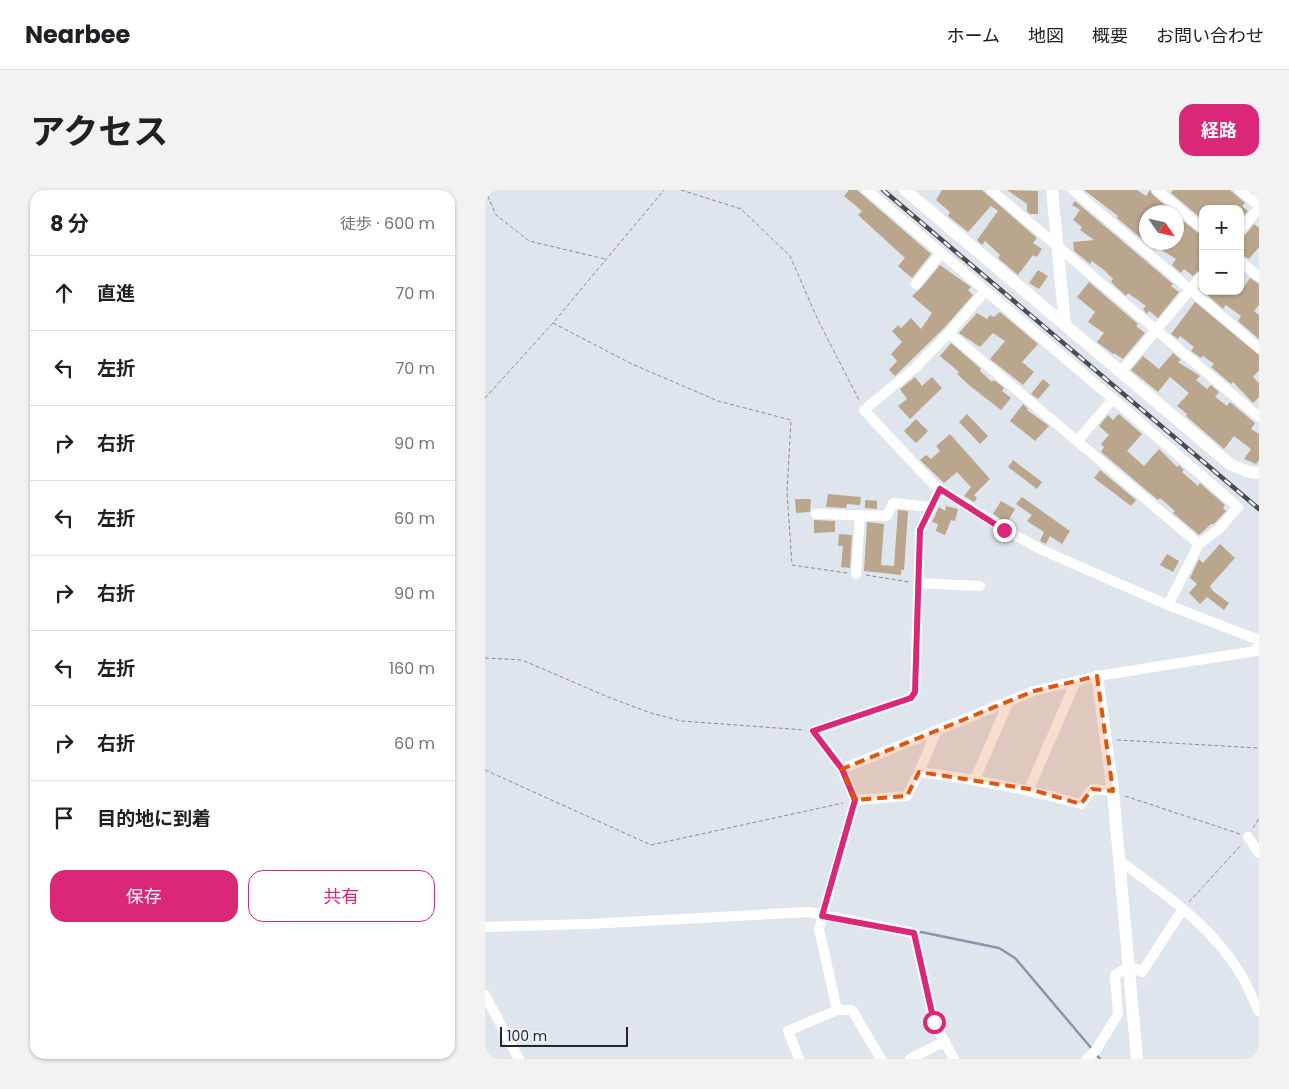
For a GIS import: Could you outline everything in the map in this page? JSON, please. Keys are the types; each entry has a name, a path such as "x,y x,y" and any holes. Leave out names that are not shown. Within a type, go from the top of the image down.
{"street":[{"path":"867,190 1238,507 1219,529 1199,544 1168,605"},
{"path":"906,190 1231,465 1249,472 1259,472"},
{"path":"991,190 1259,417"},
{"path":"1053,190 1065,325"},
{"path":"1073,190 1259,348"},
{"path":"1157,190 1199,226"},
{"path":"1240,190 1259,207 1244,226"},
{"path":"915,284 941,253"},
{"path":"1244,264 1259,276"},
{"path":"1121,372 1199,278"},
{"path":"842,769 1034,691 1097,676 1256,651 1259,641 1168,605 1042,550 940,489 864,410 915,368 949,333 985,290"},
{"path":"949,333 1199,544"},
{"path":"1078,440 1113,399"},
{"path":"837,1010 819,929 855,800 842,769 813,731 911,698 915,692 920,530 940,489"},
{"path":"816,514 887,516 893,503 931,507"},
{"path":"856,574 861,515"},
{"path":"918,583 979,586"},
{"path":"1097,676 1113,791 1137,1059"},
{"path":"1029,790 1076,681"},
{"path":"975,779 1009,701"},
{"path":"855,800 907,796 937,730"},
{"path":"919,772 975,779 1029,790 1081,804 1092,789 1113,791"},
{"path":"1248,837 1259,853"},
{"path":"1119,860 1183,909 1217,941 1241,973 1259,1011"},
{"path":"1129,966 1142,972 1183,909"},
{"path":"485,927 589,924 808,912 914,933 934,1022 954,1059"},
{"path":"1088,1058 1096,1050 1118,1014 1115,976 1129,966"},
{"path":"485,995 519,1059"},
{"path":"799,1059 788,1031 837,1010 852,1010 881,1059"},
{"path":"910,1059 945,1041"}],"path":[{"path":"485,190 496,215 529,241 606,259"},
{"path":"485,398 553,322 665,190"},
{"path":"681,190 741,209 790,256 818,320 864,410"},
{"path":"553,322 632,364 718,401 791,420 787,492 792,565 918,583"},
{"path":"485,658 504,657 522,660 608,697 651,713 681,720 813,731"},
{"path":"1106,739 1259,748"},
{"path":"485,770 651,845 855,800"},
{"path":"1113,791 1248,837"},
{"path":"1183,909 1248,837 1259,818"}],"highlighted area":[{"path":"1097,676 1113,791 1092,789 1081,804 1029,789 919,772 907,796 855,800 842,769 1034,691"}],"building":[{"path":"849,190 857,190 931,254 912,278 898,266 905,258 858,215 862,211 844,196"},
{"path":"942,190 982,190 1037,238 1033,243 1042,249 1037,257 1033,255 1018,275 998,258 1000,255 985,241 982,245 977,240 998,211 991,206 968,232 948,216 950,212 936,200"},
{"path":"1007,190 1038,191 1038,214 1030,214 1027,211 1027,204"},
{"path":"1084,190 1137,190 1146,196 1150,190 1165,205 1139,205 1139,237 1117,218 1118,216"},
{"path":"1173,190 1230,190 1245,203 1243,205 1199,205 1199,217 1171,193"},
{"path":"1075,201 1173,284 1171,286 1179,292 1158,318 1149,311 1147,314 1143,309 1146,306 1128,293 1126,296 1111,282 1113,279 1105,271 1092,261 1090,264 1074,251 1073,242 1094,240 1080,230 1082,227 1073,220 1080,210 1072,205"},
{"path":"1244,208 1248,211 1244,216"},
{"path":"1184,222 1199,234 1199,271 1193,276 1184,269 1181,273 1172,265 1176,259 1162,250 1184,250"},
{"path":"1254,224 1259,228 1259,247 1249,259 1244,256 1245,235"},
{"path":"940,265 971,287 968,290 973,295 944,328 895,376 889,370 897,361 891,354 902,342 892,331 898,325 901,328 911,318 921,329 932,313 912,296"},
{"path":"1038,270 1048,276 1039,289 1029,283"},
{"path":"1250,278 1259,284 1259,305 1254,311 1259,315 1259,339 1238,321 1241,316 1226,305 1223,309 1207,295 1244,295 1244,287"},
{"path":"1089,282 1138,324 1136,326 1145,333 1123,359 1097,342 1104,333 1088,322 1095,312 1077,297"},
{"path":"1195,302 1259,355 1259,370 1253,377 1259,383 1259,397 1253,403 1233,382 1231,384 1211,367 1214,364 1203,356 1201,358 1191,351 1194,347 1180,336 1178,339 1171,334"},
{"path":"1000,312 1038,344 1022,362 1034,372 1023,385 990,359 1005,341 993,333 980,347 959,333 977,313 987,319 990,315 994,317"},
{"path":"951,343 981,369 980,371 992,382 994,380 1004,388 1002,391 1011,398 1001,410 970,386 957,374 959,372 940,356"},
{"path":"1173,353 1181,360 1178,362 1200,376 1196,380 1207,389 1211,385 1219,392 1215,397 1227,406 1230,402 1255,423 1251,429 1259,434 1259,460 1256,464 1244,459 1251,449 1234,436 1224,449 1186,416 1187,414 1177,406 1189,393 1170,377 1158,392 1131,370 1143,356 1159,369"},
{"path":"915,377 922,386 932,377 942,388 910,419 898,406 907,399 900,389"},
{"path":"1043,379 1050,385 1038,399 1031,394"},
{"path":"1023,404 1027,410 1049,426 1035,441 1010,421"},
{"path":"967,414 988,436 980,444 959,422"},
{"path":"1119,414 1142,434 1127,451 1144,466 1159,449 1177,467 1179,465 1184,470 1182,472 1198,486 1200,483 1225,505 1223,508 1226,511 1214,524 1211,524 1199,535 1173,513 1175,511 1160,498 1158,500 1101,452 1104,447 1101,444 1109,435 1099,426 1108,415 1113,420"},
{"path":"916,419 928,431 916,443 904,431"},
{"path":"950,434 990,479 974,495 977,498 974,502 964,496 971,487 957,472 944,483 920,460 926,455 931,459 940,451 936,446"},
{"path":"1013,460 1042,482 1037,489 1008,467"},
{"path":"1100,470 1136,500 1131,506 1094,478"},
{"path":"828,494 861,497 860,505 847,504 846,508 826,507"},
{"path":"1022,497 1070,531 1062,544 1050,536 1046,544 1040,541 1044,532 1027,521 1032,515 1016,504"},
{"path":"795,499 811,499 810,512 796,513"},
{"path":"865,500 877,501 877,509 865,508"},
{"path":"1001,501 1015,509 1007,523 993,514"},
{"path":"946,506 958,509 955,521 951,520 945,535 936,531 938,524 932,522 939,507 945,511"},
{"path":"898,510 908,511 904,570 901,570 901,575 864,571 867,522 884,524 881,565 894,566"},
{"path":"814,520 835,521 835,532 814,533"},
{"path":"839,534 852,535 850,568 841,567 843,546 838,546"},
{"path":"1220,544 1235,558 1210,586 1213,591 1229,603 1224,610 1207,597 1200,604 1189,593 1197,584 1190,578 1199,559 1203,563"},
{"path":"1167,554 1179,561 1173,572 1160,565"}],"waterway":[{"path":"921,932 999,948 1015,958 1092,1049"},
{"path":"1096,1054 1100,1059"}],"railway":[{"path":"883,190 1259,509"}],"route":[{"path":"934,1022 914,933 822,916 855,800 842,769 813,731 911,698 915,692 920,530 940,489 1004,530"}]}
